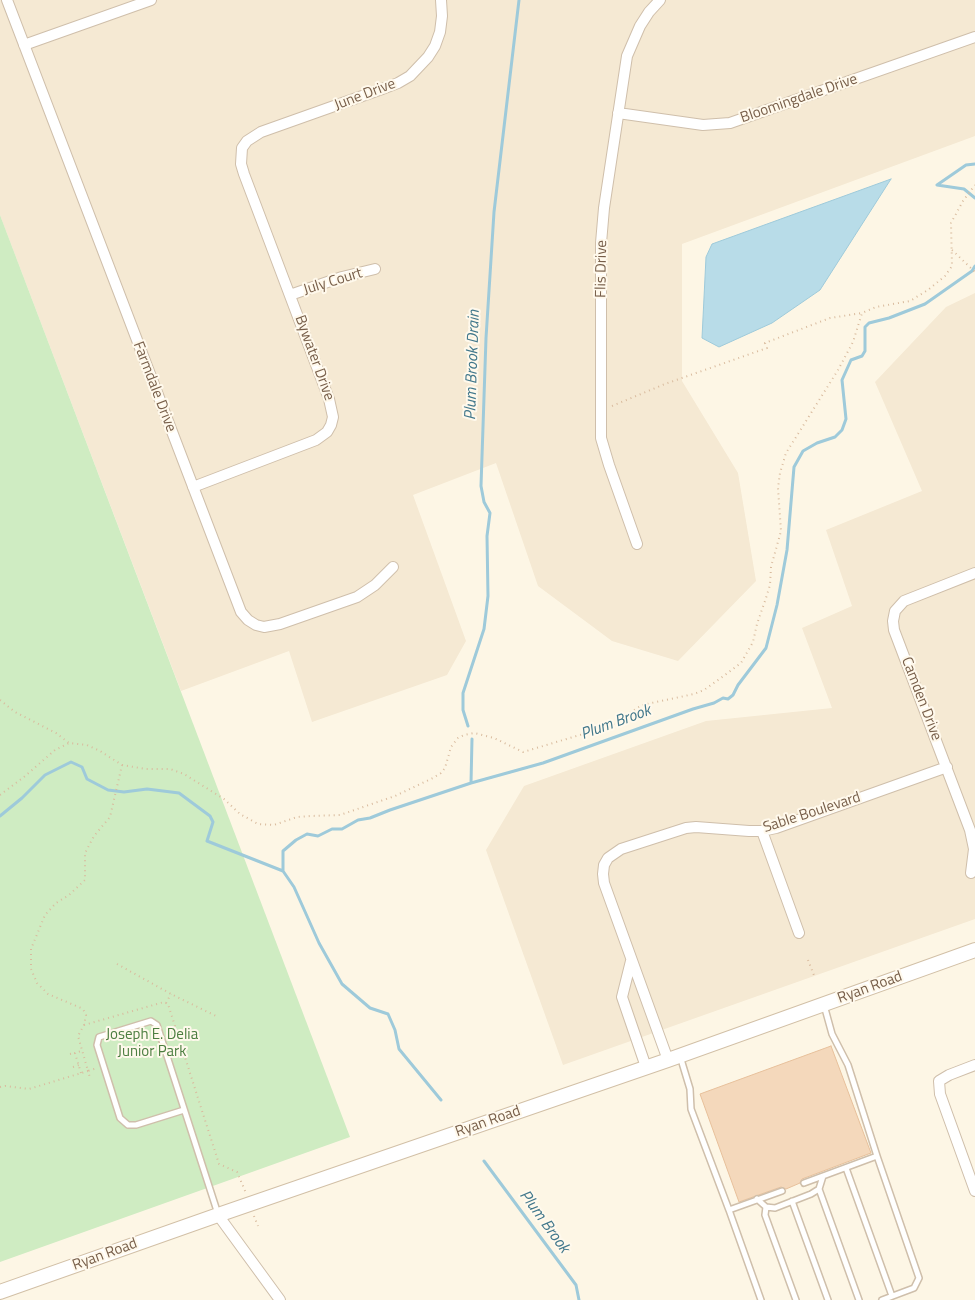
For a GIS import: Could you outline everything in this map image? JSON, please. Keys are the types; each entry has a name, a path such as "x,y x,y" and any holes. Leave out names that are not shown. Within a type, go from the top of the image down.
{"main road":[{"name":"Ryan Road","path":"0,1292 674,1058 975,950"}],"street":[{"name":"Farmdale Drive","path":"7,0 238,604 248,620 264,627 280,624 357,597 375,585 393,567"},
{"path":"24,45 151,0"},
{"name":"June Drive","path":"242,148 254,135 382,89 410,76 428,57 435,46 440,32 441,0"},
{"name":"Flis Drive","path":"637,544 601,438 601,243 604,208 627,56 640,26 660,0"},
{"name":"Bloomingdale Drive","path":"618,113 703,125 730,123 975,37"},
{"name":"Bywater Drive","path":"193,487 316,440 331,425 332,408 244,174 241,164 242,148"},
{"name":"July Court","path":"290,296 342,276 375,269"},
{"name":"Camden Drive","path":"971,873 974,848 972,838 947,767 894,630 893,621 895,611 904,601 975,573"},
{"name":"Sable Boulevard","path":"674,1058 631,960 604,883 604,865 608,858 621,849 686,828 762,831 947,767"},
{"path":"762,831 798,933"},
{"path":"631,960 622,998 646,1067"},
{"path":"975,1065 939,1081 940,1094 975,1191"},
{"path":"218,1215 280,1300"}],"lane":[{"path":"824,1004 832,1034 848,1065 876,1156 919,1278 914,1288 882,1300"},
{"path":"184,1110 136,1125 128,1125 120,1118 97,1044 99,1037 151,1020 157,1024 218,1215"},
{"path":"674,1058 690,1089 691,1108 761,1300"},
{"path":"804,1183 876,1156"},
{"path":"846,1168 892,1296"},
{"path":"823,1176 819,1189 859,1300"},
{"path":"757,1199 766,1207 774,1208 819,1189"},
{"path":"729,1210 782,1191"},
{"path":"792,1201 828,1300"},
{"path":"766,1207 766,1216 796,1300"}],"path":[{"path":"600,406 614,406 666,384 767,348 765,343 830,318 862,313 876,307 910,300 928,290 946,276 952,266 951,223 974,186"},
{"path":"952,250 975,272"},
{"path":"0,795 61,745 69,743 87,744 122,765 146,770 170,769 184,774 224,800 240,814 258,824 274,825 297,818 340,816 412,788 441,773 451,747 458,738 464,735 474,733 494,738 523,752 610,726 642,705 694,694 704,690 741,662 753,642 770,585 770,567 781,531 778,488 786,453 838,370 852,342 862,313"},
{"path":"0,700 15,712 56,733 69,743"},
{"path":"90,1078 78,1036 84,1025 86,1015 81,1008 48,994 37,983 31,969 31,949 45,915 56,903 69,895 86,880 85,853 94,836 110,817 116,799 122,765"},
{"path":"808,960 815,978"},
{"path":"117,964 216,1016"},
{"path":"166,1003 171,994"},
{"path":"70,1054 82,1051"},
{"path":"75,1053 81,1073"},
{"path":"73,1067 79,1065"},
{"path":"0,1087 29,1088 88,1071"}],"shaded area":[{"path":"0,0 975,0 975,136 682,244 682,381 738,473 756,581 678,661 612,641 538,586 496,463 413,495 466,641 447,675 312,722 289,651 181,691 0,215"},
{"path":"975,293 975,919 563,1065 486,850 524,786 706,721 832,708 802,628 852,606 826,530 922,491 875,382 946,307"}],"green space":[{"name":"Joseph E. Delia Junior Park","path":"0,215 350,1137 0,1262"}],"water":[{"path":"891,179 820,290 772,323 719,347 702,338 706,257 712,244"}],"building":[{"path":"831,1046 871,1153 802,1179 800,1183 786,1189 781,1187 739,1202 700,1094"}],"waterway":[{"name":"Plum Brook Drain","path":"468,726 463,710 463,693 484,629 488,596 487,536 490,513 484,502 481,486 486,338 494,212 519,0"},
{"name":"Plum Brook","path":"975,164 966,165 937,185 964,189 975,198"},
{"name":"Plum Brook","path":"441,1100 399,1049 395,1030 388,1014 370,1008 342,984 319,943 294,887 283,871 283,851 307,834 318,836 332,829 342,829 358,820 370,818 471,783 543,763 714,703 723,698 728,699 733,695 738,685 766,648 777,605 787,550 794,467 803,451 817,443 835,437 842,430 846,419 842,380 851,360 862,356 865,351 865,327 869,323 889,318 925,304 972,271 975,266"},
{"name":"Plum Brook Drain","path":"471,783 472,739"},
{"path":"0,816 22,798 45,775 71,762 82,767 87,779 108,790 124,792 147,789 179,793 210,816 213,822 207,841 283,871"},
{"name":"Plum Brook","path":"484,1161 576,1285 579,1300"}]}
